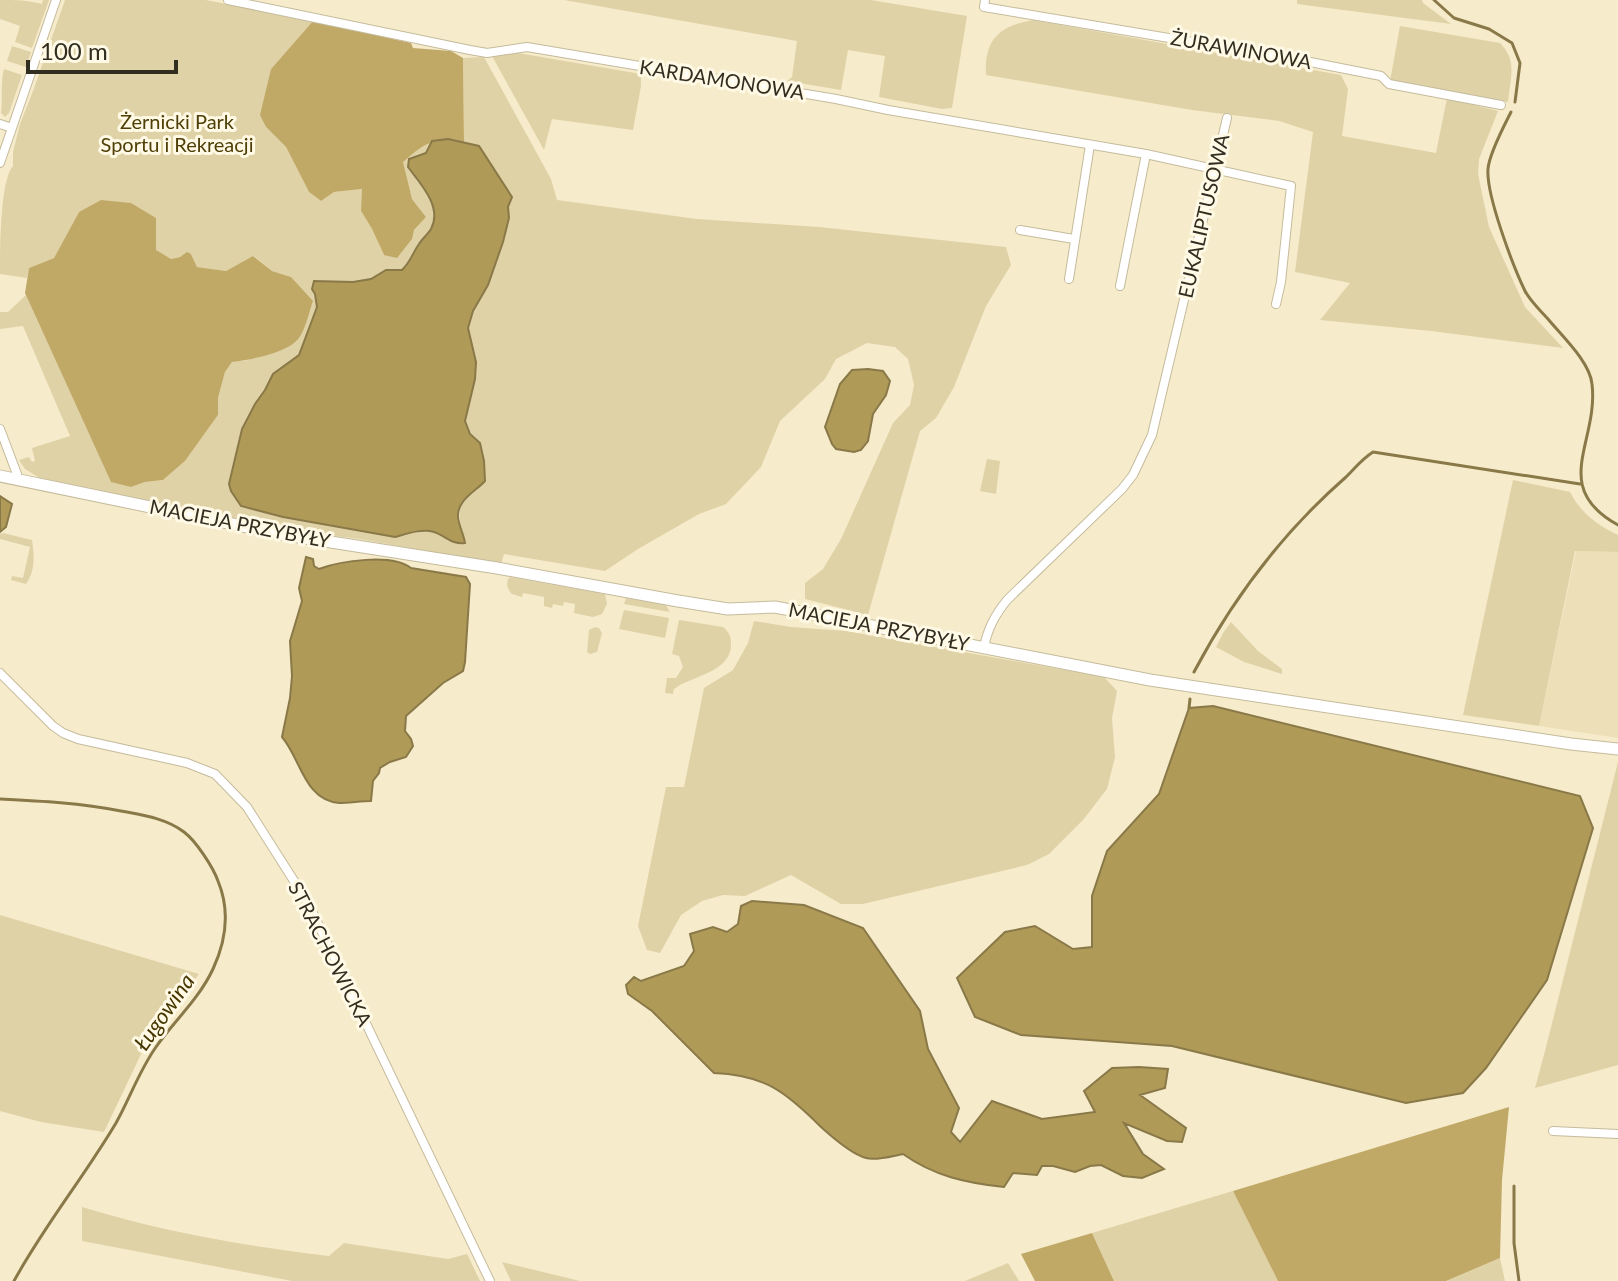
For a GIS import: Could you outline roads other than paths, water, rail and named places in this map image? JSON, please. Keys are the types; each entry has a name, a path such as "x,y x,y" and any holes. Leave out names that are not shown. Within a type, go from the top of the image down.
{"street":[{"path":"0,163 56,0"},
{"name":"KARDAMONOWA","path":"228,0 487,53 527,47 1146,154 1291,186 1276,304"},
{"name":"ŻURAWINOWA","path":"985,0 984,7 1300,60 1381,76 1389,84 1501,105"},
{"name":"EUKALIPTUSOWA","path":"984,647 995,615 1133,475 1152,435 1227,118"},
{"path":"0,124 12,128"},
{"path":"1069,279 1090,145"},
{"path":"1120,286 1146,154"},
{"path":"1020,230 1074,239"},
{"path":"0,429 17,474 16,480"},
{"name":"MACIEJA PRZYBYŁY","path":"0,476 286,535 728,609 775,607 1150,680 1618,749"},
{"name":"STRACHOWICKA","path":"0,673 63,733 202,768 215,774 247,807 308,903 490,1281"},
{"path":"1553,1131 1618,1134"}],"waterway":[{"path":"1434,0 1454,18 1489,29 1512,43 1520,63 1515,102"},
{"path":"1511,112 1489,163 1491,196 1507,248 1525,291 1574,350 1590,376 1592,405 1581,479 1586,495 1597,510 1618,525"},
{"path":"1194,672 1225,618 1261,567 1301,520 1373,452 1580,484"},
{"path":"1189,708 1190,699"},
{"name":"Ługowina","path":"0,799 91,806 170,823 189,836 216,875 225,914 221,948 207,980 150,1056 116,1123 14,1281"},
{"path":"1514,1186 1514,1243 1519,1281"}],"park label":[{"name":"Żernicki Park Sportu i Rekreacji","path":"177,134"}]}
